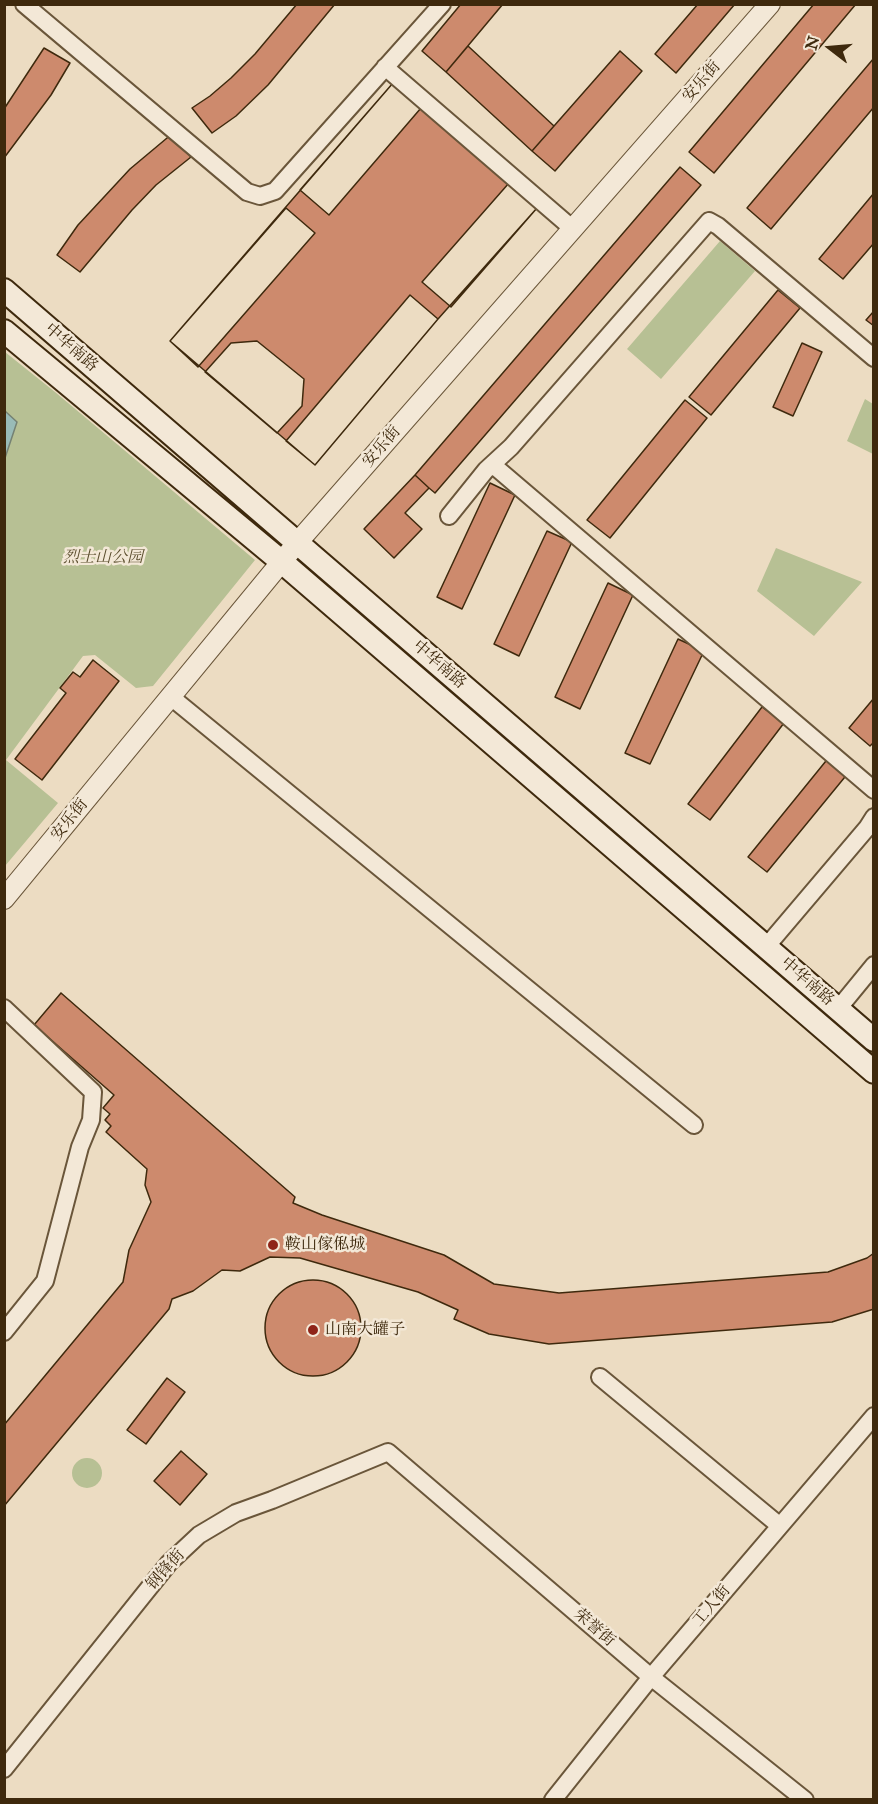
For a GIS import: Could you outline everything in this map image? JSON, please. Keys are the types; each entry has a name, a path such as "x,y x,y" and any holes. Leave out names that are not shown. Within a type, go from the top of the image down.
{"main road":[{"name":"中华南路","path":"4,290 873,1040"},
{"name":"中华南路","path":"4,331 282,562 873,1072"}],"street":[{"path":"24,4 247,192 260,196 275,191 442,4"},
{"name":"安乐街","path":"4,899 297,543 770,4"},
{"path":"386,68 573,229"},
{"path":"449,516 709,221 718,226 873,358"},
{"path":"493,465 873,790"},
{"path":"171,697 694,1125"},
{"path":"766,947 867,828 873,817"},
{"path":"838,1009 873,965"},
{"path":"4,1008 93,1092 91,1120 80,1147 45,1281 8,1321"},
{"path":"600,1377 780,1526"},
{"name":"工人街","path":"553,1800 651,1677 873,1416"},
{"name":"荣誉街","path":"388,1452 651,1677 805,1800"},
{"name":"钢锋街","path":"4,1769 169,1563 199,1535 236,1513 388,1452"}],"green space":[{"path":"720,241 755,271 661,379 627,349"},
{"name":"烈士山公园","path":"5,352 255,560 153,686 136,688 95,655 83,656 6,760 58,803 5,866"},
{"path":"865,399 873,404 873,454 847,441"},
{"path":"776,548 862,582 814,636 757,591"},
{"path":"87,1458 98,1462 102,1473 98,1484 87,1488 76,1484 72,1473 76,1462"}],"water":[{"path":"5,411 17,422 5,458"}],"building":[{"path":"297,4 335,4 268,85 236,116 212,133 192,108 231,78 255,54"},
{"path":"461,4 503,4 446,72 422,51"},
{"path":"698,4 735,4 676,73 655,54"},
{"path":"814,4 856,4 714,173 689,152"},
{"path":"468,46 554,126 532,151 446,72"},
{"path":"44,48 70,63 51,95 4,158 4,109"},
{"path":"620,51 642,71 555,171 532,151"},
{"path":"874,58 874,107 771,229 747,208"},
{"path":"393,83 537,208 438,319 315,465 170,341"},
{"path":"393,83 421,108 329,215 300,190"},
{"path":"173,133 191,157 156,185 80,272 57,255 78,225 130,169"},
{"path":"680,167 701,185 435,493 415,475"},
{"path":"509,183 537,208 451,307 422,282"},
{"path":"874,193 874,243 843,279 819,259"},
{"path":"286,208 315,233 198,367 170,341"},
{"path":"778,290 800,308 711,415 689,397"},
{"path":"410,295 438,319 315,465 286,441"},
{"path":"874,311 874,326 866,320"},
{"path":"257,341 304,379 302,406 277,433 205,372 231,343"},
{"path":"802,343 822,352 793,416 773,407"},
{"path":"685,400 707,418 610,538 587,520"},
{"path":"415,475 429,488 405,513 422,529 394,558 364,529"},
{"path":"490,483 515,495 462,609 437,597"},
{"path":"547,531 572,542 519,656 494,644"},
{"path":"608,583 633,595 580,709 555,697"},
{"path":"678,639 704,651 650,764 625,753"},
{"path":"93,660 119,681 42,780 15,759 66,693 60,688 73,672 80,677"},
{"path":"874,698 874,742 870,746 849,728"},
{"path":"762,707 784,723 710,820 688,804"},
{"path":"830,756 849,772 767,872 748,857"},
{"name":"鞍山傢俬城","path":"61,993 295,1197 293,1203 322,1215 444,1255 494,1284 559,1293 828,1272 867,1258 874,1253 874,1309 832,1322 549,1344 489,1334 454,1319 458,1310 418,1292 300,1258 270,1257 240,1271 222,1270 193,1291 172,1299 169,1309 4,1506 4,1425 123,1282 129,1250 151,1202 145,1185 147,1169 106,1132 111,1126 105,1120 110,1114 103,1108 114,1095 34,1025"},
{"name":"山南大罐子","path":"313,1280 331,1284 347,1294 357,1310 361,1328 357,1346 347,1362 331,1372 313,1376 295,1372 279,1362 269,1346 265,1328 269,1310 279,1294 295,1284"},
{"path":"167,1378 185,1392 146,1444 127,1430"},
{"path":"181,1451 207,1474 180,1505 154,1481"}],"place":[{"name":"鞍山傢俬城","path":"273,1245"},
{"name":"山南大罐子","path":"313,1330"}]}
